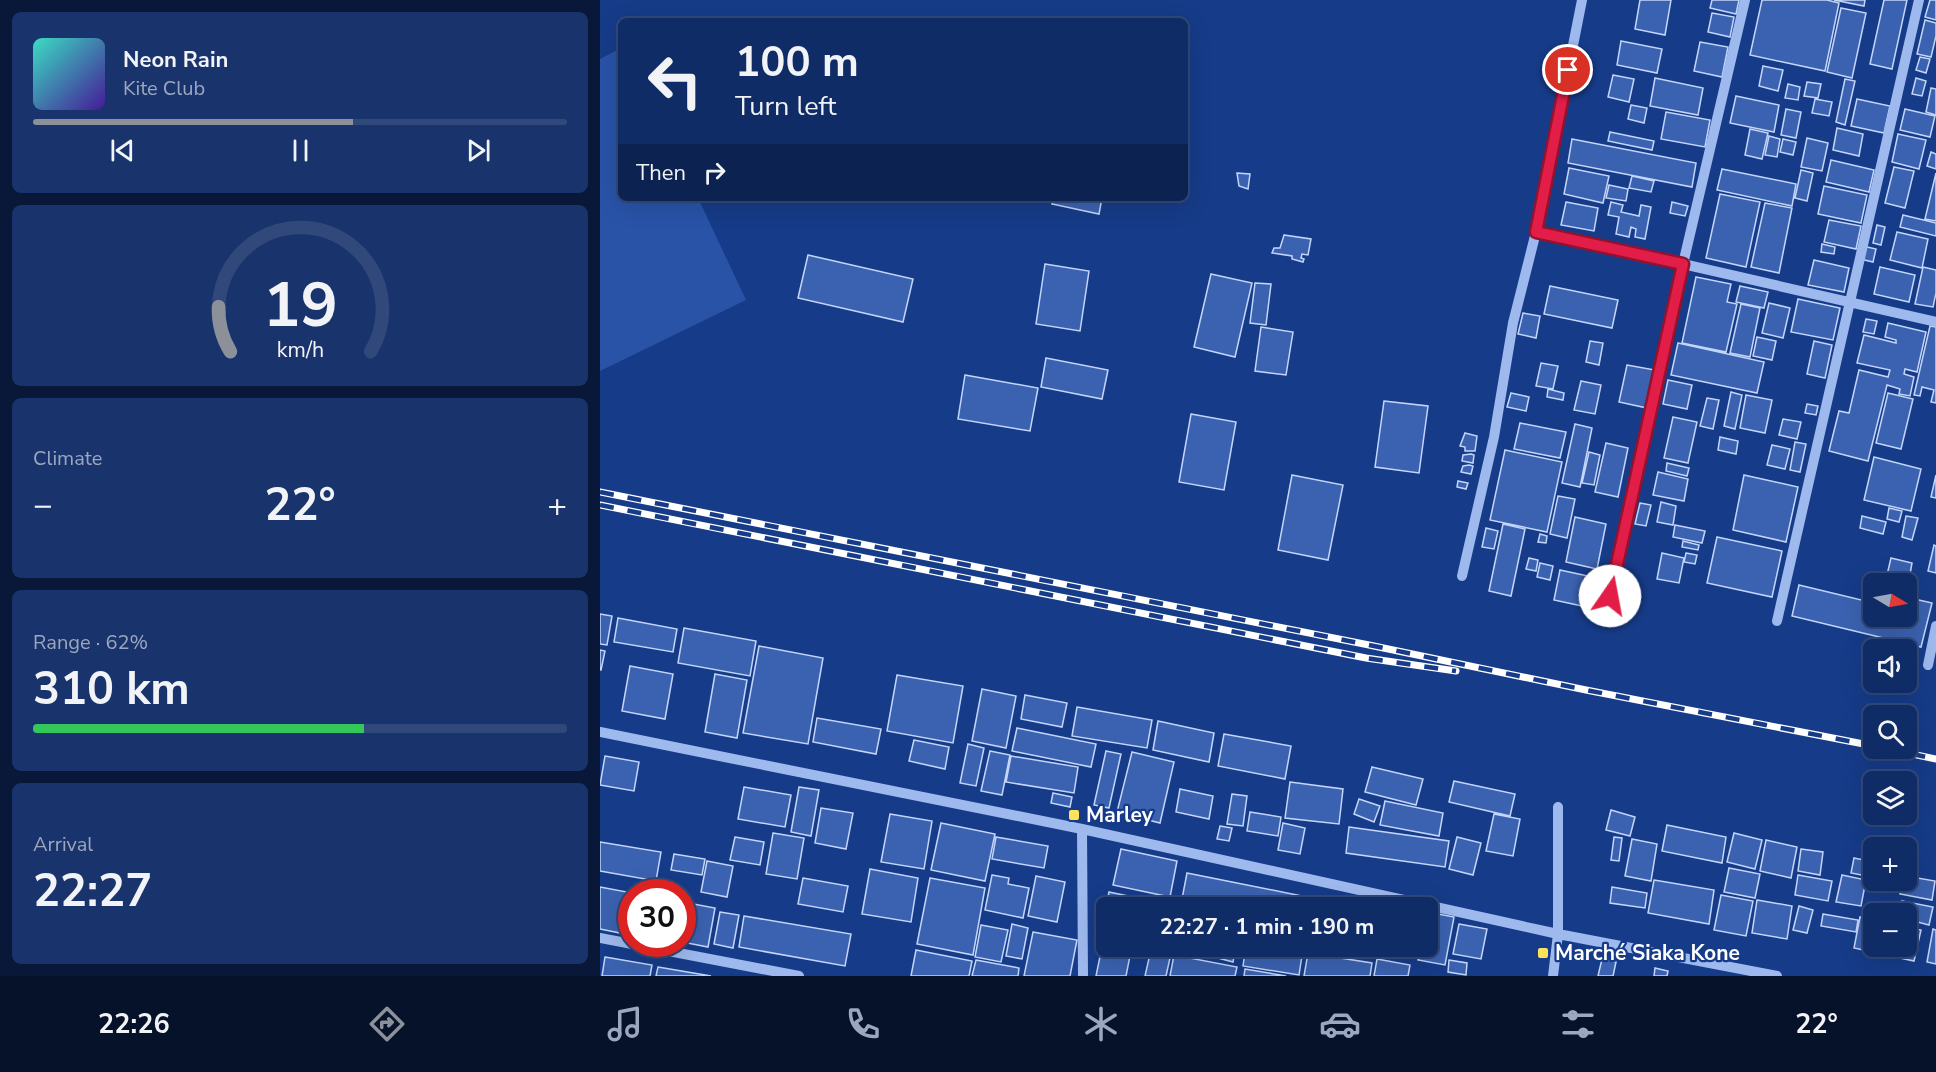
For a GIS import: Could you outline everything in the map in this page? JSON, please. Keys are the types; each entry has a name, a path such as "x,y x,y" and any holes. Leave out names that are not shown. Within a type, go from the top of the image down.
{"street":[{"path":"1462,576 1494,437 1513,324 1536,232 1582,0"},
{"path":"1610,596 1683,264 1745,0"},
{"path":"1777,621 1919,0"},
{"path":"1536,232 1936,322"},
{"path":"1928,665 1936,626"},
{"path":"600,732 1082,829 1558,934 1777,976"},
{"path":"1553,976 1558,934 1558,807"},
{"path":"1082,829 1083,976"},
{"path":"600,938 799,976"}],"shaded area":[{"path":"618,50 618,201 699,201 746,300 600,371 600,59"}],"building":[{"path":"1640,0 1671,0 1665,35 1635,29"},
{"path":"1712,0 1739,0 1736,14 1710,8"},
{"path":"1762,0 1827,0 1839,3 1825,71 1750,55"},
{"path":"1834,0 1865,0 1864,6"},
{"path":"1884,0 1907,0 1892,69 1870,64"},
{"path":"1930,0 1936,0 1936,20 1925,17"},
{"path":"1841,8 1866,13 1852,78 1827,72"},
{"path":"1712,13 1734,17 1730,37 1708,32"},
{"path":"1925,20 1936,23 1936,36 1931,57 1917,54"},
{"path":"1621,41 1662,49 1657,73 1617,65"},
{"path":"1700,42 1728,47 1722,77 1694,71"},
{"path":"1920,57 1930,59 1926,73 1916,70"},
{"path":"1763,66 1783,70 1778,91 1759,86"},
{"path":"1613,75 1634,79 1629,102 1608,97"},
{"path":"1655,78 1703,88 1698,115 1650,106"},
{"path":"1916,78 1926,81 1922,96 1912,94"},
{"path":"1845,79 1855,81 1845,125 1836,122"},
{"path":"1807,82 1821,84 1818,98 1804,96"},
{"path":"1788,84 1800,87 1798,100 1785,98"},
{"path":"1931,88 1936,89 1936,115 1926,112"},
{"path":"1736,96 1779,105 1774,132 1730,123"},
{"path":"1815,99 1832,102 1829,116 1812,113"},
{"path":"1857,99 1890,106 1884,133 1851,126"},
{"path":"1631,105 1647,108 1644,123 1628,119"},
{"path":"1786,109 1801,112 1796,138 1781,135"},
{"path":"1905,109 1935,116 1930,137 1900,130"},
{"path":"1666,112 1710,120 1705,147 1661,139"},
{"path":"1837,128 1863,134 1859,156 1833,150"},
{"path":"1750,129 1768,133 1762,159 1745,155"},
{"path":"1610,132 1654,141 1652,150 1608,141"},
{"path":"1898,134 1926,140 1919,169 1892,162"},
{"path":"1769,136 1780,139 1777,157 1765,155"},
{"path":"1807,138 1828,143 1822,171 1801,167"},
{"path":"1572,139 1696,163 1692,187 1568,163"},
{"path":"1783,139 1796,142 1793,155 1780,152"},
{"path":"1931,152 1936,154 1936,169 1927,166"},
{"path":"1831,160 1874,170 1869,192 1826,182"},
{"path":"1894,167 1914,171 1905,208 1885,203"},
{"path":"1569,168 1609,176 1603,203 1564,194"},
{"path":"1722,169 1796,184 1792,206 1717,190"},
{"path":"1801,170 1813,173 1807,201 1795,198"},
{"path":"1237,173 1250,174 1248,189 1239,186"},
{"path":"1936,173 1936,221 1925,219"},
{"path":"1632,176 1654,181 1651,192 1629,188"},
{"path":"1609,185 1628,189 1626,201 1606,198"},
{"path":"1824,186 1867,195 1861,223 1818,214"},
{"path":"1720,194 1760,202 1746,267 1706,258"},
{"path":"1052,201 1101,201 1099,214 1052,204"},
{"path":"1566,202 1598,208 1594,231 1561,225"},
{"path":"1611,202 1623,205 1621,212 1639,216 1641,205 1651,207 1645,239 1635,237 1636,229 1631,227 1629,237 1616,234 1619,217 1608,215"},
{"path":"1672,202 1688,206 1685,216 1670,213"},
{"path":"1765,203 1792,208 1779,273 1751,267"},
{"path":"1903,215 1936,223 1936,236 1900,227"},
{"path":"1829,220 1861,226 1856,249 1824,242"},
{"path":"1877,225 1885,227 1881,245 1873,243"},
{"path":"1897,232 1928,239 1922,268 1890,260"},
{"path":"1284,235 1311,239 1308,255 1302,254 1303,262 1292,259 1292,256 1272,253 1274,248 1280,248"},
{"path":"1822,244 1835,247 1834,254 1821,252"},
{"path":"1863,246 1876,249 1873,262 1860,259"},
{"path":"808,255 913,279 903,322 798,298"},
{"path":"1814,260 1849,268 1844,292 1808,285"},
{"path":"1045,264 1089,271 1080,331 1036,324"},
{"path":"1880,267 1915,275 1909,302 1874,294"},
{"path":"1923,267 1936,270 1936,293 1933,307 1915,304"},
{"path":"1211,274 1252,283 1235,357 1194,347"},
{"path":"1696,277 1731,284 1727,302 1737,304 1726,352 1682,343"},
{"path":"1255,283 1271,284 1266,325 1250,323"},
{"path":"1550,286 1618,300 1612,328 1544,314"},
{"path":"1740,286 1768,292 1764,308 1736,302"},
{"path":"1798,299 1840,308 1833,340 1791,332"},
{"path":"1769,303 1790,308 1783,338 1762,333"},
{"path":"1741,304 1760,308 1750,357 1730,353"},
{"path":"1523,313 1540,316 1536,338 1518,334"},
{"path":"1866,319 1877,321 1874,334 1863,332"},
{"path":"1888,323 1926,332 1917,372 1905,369 1904,374 1914,377 1910,396 1899,394 1900,389 1887,385 1868,461 1829,451 1839,411 1849,413 1859,370 1888,377 1890,370 1857,363 1864,335 1896,343 1896,340 1885,337"},
{"path":"1930,326 1936,327 1936,403 1931,402 1934,390 1922,387 1920,396 1914,395"},
{"path":"1261,327 1293,332 1286,375 1255,371"},
{"path":"1757,337 1776,341 1772,360 1753,356"},
{"path":"1590,341 1603,343 1599,365 1586,362"},
{"path":"1814,341 1832,345 1825,378 1807,374"},
{"path":"1678,343 1764,362 1757,393 1671,375"},
{"path":"1046,358 1108,370 1102,399 1041,387"},
{"path":"1541,363 1558,366 1553,389 1536,386"},
{"path":"1627,365 1655,370 1647,408 1619,402"},
{"path":"965,375 1038,388 1030,431 958,419"},
{"path":"1668,380 1692,385 1687,409 1663,404"},
{"path":"1581,381 1601,385 1595,414 1574,410"},
{"path":"1548,389 1564,393 1563,400 1547,397"},
{"path":"1731,392 1742,395 1735,429 1724,426"},
{"path":"1511,393 1529,397 1526,411 1507,407"},
{"path":"1888,393 1913,399 1901,449 1876,443"},
{"path":"1746,395 1772,400 1765,433 1740,428"},
{"path":"1707,398 1719,400 1713,429 1700,426"},
{"path":"1384,401 1428,406 1419,473 1375,467"},
{"path":"1807,404 1818,406 1816,415 1805,413"},
{"path":"1191,414 1236,422 1224,490 1179,482"},
{"path":"1673,417 1697,422 1688,463 1664,458"},
{"path":"1783,419 1801,422 1797,439 1779,435"},
{"path":"1520,423 1566,432 1560,458 1514,449"},
{"path":"1575,424 1592,428 1580,487 1562,483"},
{"path":"1465,433 1477,436 1475,451 1465,451 1465,447 1460,446"},
{"path":"1720,437 1738,441 1736,454 1718,450"},
{"path":"1795,442 1806,444 1800,472 1790,470"},
{"path":"1606,443 1628,448 1618,497 1595,492"},
{"path":"1772,445 1790,449 1785,469 1767,465"},
{"path":"1505,450 1562,462 1547,532 1490,520"},
{"path":"1589,452 1600,455 1594,485 1582,483"},
{"path":"1463,455 1474,455 1473,463 1462,461"},
{"path":"1874,457 1921,469 1911,511 1864,500"},
{"path":"1667,463 1689,468 1687,476 1666,471"},
{"path":"1463,466 1473,466 1471,474 1461,472"},
{"path":"1658,472 1688,479 1684,501 1653,495"},
{"path":"1292,475 1343,485 1328,560 1278,550"},
{"path":"1744,475 1798,487 1786,542 1733,530"},
{"path":"1936,475 1936,498 1931,497"},
{"path":"1458,481 1468,483 1466,489 1457,487"},
{"path":"1558,496 1575,499 1567,538 1550,534"},
{"path":"1661,502 1676,506 1673,525 1657,522"},
{"path":"1640,503 1651,505 1646,526 1635,524"},
{"path":"1889,508 1902,511 1899,522 1887,519"},
{"path":"1862,516 1886,522 1883,534 1860,528"},
{"path":"1906,516 1918,518 1912,540 1902,537"},
{"path":"1575,517 1606,524 1597,569 1566,562"},
{"path":"1503,524 1525,529 1511,596 1489,591"},
{"path":"1675,525 1705,531 1702,543 1673,537"},
{"path":"1486,528 1498,531 1494,549 1482,547"},
{"path":"1540,534 1547,536 1546,543 1538,542"},
{"path":"1717,537 1782,551 1772,597 1707,583"},
{"path":"1683,541 1699,545 1698,550 1682,547"},
{"path":"1934,545 1936,546 1936,573 1928,571"},
{"path":"1662,553 1684,558 1679,583 1657,579"},
{"path":"1686,553 1697,555 1695,564 1684,562"},
{"path":"1529,558 1538,560 1536,571 1526,569"},
{"path":"1891,558 1912,563 1910,573 1887,573"},
{"path":"1540,563 1553,566 1550,580 1537,577"},
{"path":"1560,570 1602,579 1596,609 1554,600"},
{"path":"1799,585 1863,600 1863,627 1917,627 1917,600 1932,603 1921,647 1917,646 1917,639 1888,639 1792,616"},
{"path":"600,614 612,616 607,645 600,644"},
{"path":"618,618 677,629 673,652 614,642"},
{"path":"684,628 756,641 750,676 678,663"},
{"path":"759,646 823,658 808,744 743,733"},
{"path":"600,650 605,651 601,670 600,670"},
{"path":"630,666 673,674 665,719 622,711"},
{"path":"715,674 747,680 737,738 705,732"},
{"path":"897,675 963,686 953,743 887,731"},
{"path":"982,689 1016,696 1006,748 972,741"},
{"path":"1025,695 1067,703 1062,727 1021,719"},
{"path":"1077,707 1152,720 1147,748 1072,736"},
{"path":"817,718 881,729 876,754 813,742"},
{"path":"1158,721 1214,733 1209,762 1153,750"},
{"path":"1017,728 1096,744 1091,767 1012,751"},
{"path":"1224,734 1291,746 1285,779 1218,766"},
{"path":"914,740 949,747 945,769 909,761"},
{"path":"968,744 984,748 976,786 960,783"},
{"path":"990,751 1010,755 1002,795 981,791"},
{"path":"1106,751 1121,754 1109,808 1094,805"},
{"path":"1132,752 1174,762 1160,823 1117,812"},
{"path":"605,756 639,762 634,791 600,785"},
{"path":"1011,756 1078,767 1074,793 1006,782"},
{"path":"1372,767 1423,779 1416,805 1365,792"},
{"path":"1454,781 1515,794 1510,816 1449,802"},
{"path":"1290,782 1343,789 1339,824 1285,818"},
{"path":"744,787 791,795 785,827 738,819"},
{"path":"799,787 819,790 811,836 791,832"},
{"path":"1180,789 1213,796 1209,819 1176,812"},
{"path":"1053,793 1072,797 1070,807 1051,803"},
{"path":"1232,794 1247,796 1243,826 1227,824"},
{"path":"1359,799 1380,806 1374,822 1354,814"},
{"path":"1385,801 1443,813 1439,836 1380,825"},
{"path":"821,808 853,813 846,849 815,843"},
{"path":"1611,810 1635,817 1630,836 1606,830"},
{"path":"1250,812 1281,817 1278,836 1247,831"},
{"path":"890,814 932,821 924,869 881,862"},
{"path":"1494,814 1520,819 1513,856 1486,851"},
{"path":"941,823 995,834 985,881 931,870"},
{"path":"1283,823 1305,828 1300,854 1278,850"},
{"path":"1667,825 1726,837 1722,863 1662,851"},
{"path":"1220,826 1232,828 1229,841 1217,839"},
{"path":"1349,827 1449,841 1445,867 1346,853"},
{"path":"773,833 804,838 797,879 766,874"},
{"path":"1734,833 1762,840 1755,869 1727,862"},
{"path":"735,837 764,842 760,865 730,860"},
{"path":"996,837 1048,846 1044,868 992,859"},
{"path":"1457,837 1481,843 1473,875 1449,869"},
{"path":"1614,837 1622,838 1619,861 1611,860"},
{"path":"1632,839 1657,844 1651,881 1625,876"},
{"path":"1766,840 1797,847 1791,878 1760,871"},
{"path":"600,842 661,852 656,879 600,871"},
{"path":"1121,849 1177,861 1170,897 1113,885"},
{"path":"1801,849 1823,852 1820,875 1798,871"},
{"path":"674,854 705,859 702,875 671,870"},
{"path":"1854,858 1863,860 1863,875 1851,873"},
{"path":"707,861 733,866 727,897 701,892"},
{"path":"1729,868 1760,874 1755,898 1724,892"},
{"path":"870,869 918,878 911,922 862,914"},
{"path":"1187,873 1307,897 1182,897"},
{"path":"992,875 1009,878 1008,884 1029,888 1023,918 985,910"},
{"path":"1798,875 1832,881 1828,901 1795,895"},
{"path":"1842,875 1863,879 1861,906 1836,902"},
{"path":"1036,876 1065,882 1057,922 1028,916"},
{"path":"803,878 848,886 843,912 798,904"},
{"path":"930,878 985,888 973,955 917,944"},
{"path":"1917,878 1935,881 1932,900 1900,894 1901,891 1917,891"},
{"path":"1654,880 1714,890 1709,924 1648,913"},
{"path":"600,887 618,890 618,933 600,929"},
{"path":"1612,887 1647,893 1645,908 1610,903"},
{"path":"1109,892 1133,897 1108,897"},
{"path":"1721,895 1753,901 1746,936 1714,930"},
{"path":"1757,900 1792,906 1787,939 1752,933"},
{"path":"696,904 715,908 708,947 696,945"},
{"path":"1917,904 1933,907 1929,925 1917,922"},
{"path":"1799,906 1813,910 1807,933 1793,930"},
{"path":"720,912 739,915 733,948 714,944"},
{"path":"1438,914 1454,917 1445,965 1418,960 1419,957 1438,957"},
{"path":"1823,914 1858,920 1856,932 1821,926"},
{"path":"744,916 851,934 845,966 739,947"},
{"path":"1860,917 1863,918 1863,950 1854,948"},
{"path":"1012,924 1028,928 1022,959 1006,956"},
{"path":"1459,924 1487,929 1481,959 1453,954"},
{"path":"981,925 1008,930 1001,962 975,957"},
{"path":"1917,929 1921,930 1917,948"},
{"path":"1933,929 1936,930 1936,964 1927,962"},
{"path":"1033,932 1077,940 1070,976 1024,976"},
{"path":"916,950 972,961 969,976 911,976"},
{"path":"605,957 652,965 650,976 602,976"},
{"path":"1100,957 1130,957 1126,976 1096,976"},
{"path":"1149,957 1170,958 1166,976 1145,976"},
{"path":"1174,957 1237,967 1235,976 1170,976"},
{"path":"1214,957 1234,957 1233,962"},
{"path":"1244,957 1302,957 1299,975 1243,966"},
{"path":"1307,957 1334,957 1372,963 1370,976 1304,976"},
{"path":"1896,957 1915,957 1914,961"},
{"path":"1377,959 1410,965 1408,976 1374,976"},
{"path":"1602,959 1616,962 1613,976 1598,976"},
{"path":"976,960 1019,968 1018,976 972,976"},
{"path":"1449,960 1467,963 1466,975 1448,972"},
{"path":"658,967 711,976 656,976"},
{"path":"1655,968 1668,971 1667,976 1654,976"},
{"path":"1245,969 1286,976 1244,976"}],"railway":[{"path":"600,492 1863,744"},
{"path":"600,505 1366,658 1456,671"},
{"path":"1917,755 1936,759"}],"place":[{"name":"Marley","path":"1074,815"},
{"name":"Marché Siaka Kone","path":"1543,953"}],"route":[{"path":"1568,70 1536,232 1683,264 1610,596"}]}
